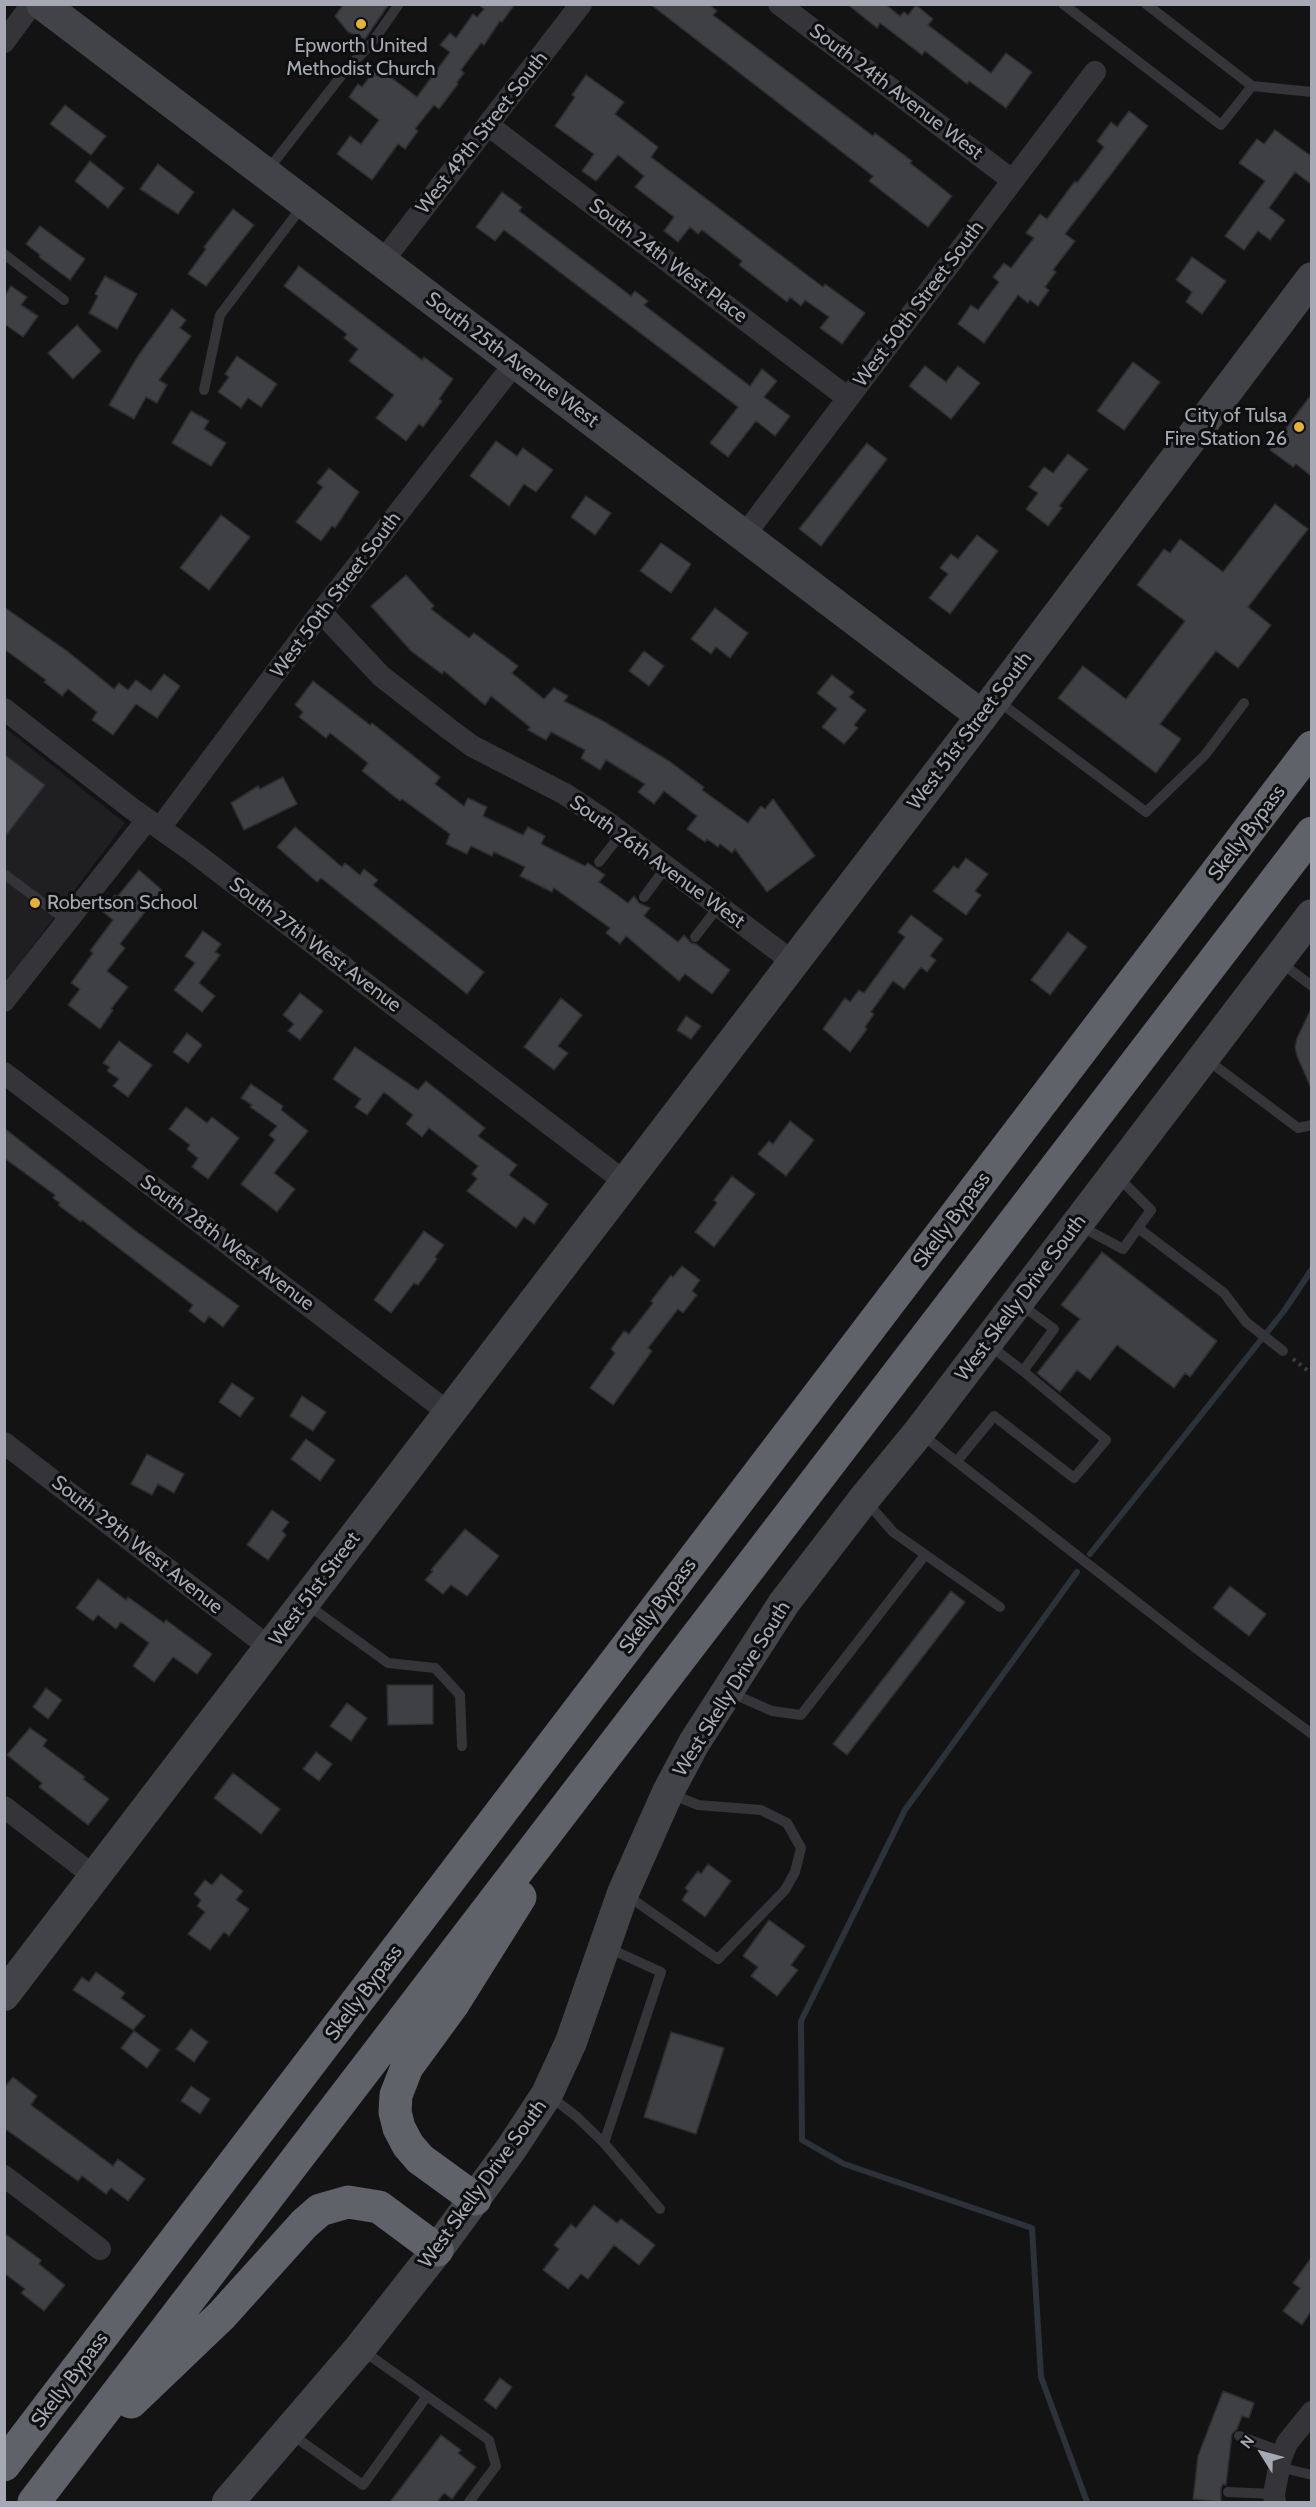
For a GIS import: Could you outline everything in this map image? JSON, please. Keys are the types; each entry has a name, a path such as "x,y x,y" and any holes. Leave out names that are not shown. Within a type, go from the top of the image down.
{"highway":[{"name":"Skelly Bypass","path":"4,2465 1311,747"},
{"path":"34,2502 1311,832"},
{"path":"475,2199 420,2159 408,2145 399,2128 395,2112 399,2081 453,2004 629,1723"},
{"path":"54,2476 222,2315 304,2224 320,2210 348,2202 379,2207 436,2250"},
{"path":"4,2437 57,2397"}],"street":[{"name":"West 49th Street South","path":"382,262 581,4"},
{"name":"South 24th Avenue West","path":"779,4 1012,180"},
{"name":"South 25th Avenue West","path":"42,5 743,537 988,707"},
{"path":"4,42 42,5"},
{"name":"West 50th Street South","path":"743,537 1095,72"},
{"name":"South 24th West Place","path":"488,125 848,398"},
{"name":"West 51st Street South","path":"625,1182 988,707 1311,278"},
{"name":"West 50th Street South","path":"4,1001 66,920 154,824 515,363"},
{"name":"South 26th Avenue West","path":"321,612 381,676 449,729 472,746 565,794 621,833 793,962"},
{"name":"South 27th West Avenue","path":"4,708 625,1182"},
{"name":"West Skelly Drive South","path":"235,2500 288,2432 360,2348 436,2250 512,2149 547,2094 571,2042 623,1893 668,1792 694,1743 784,1603 919,1432 1311,915"},
{"name":"South 28th West Avenue","path":"4,1073 448,1413"},
{"name":"West 51st Street","path":"4,1995 625,1182"},
{"name":"South 29th West Avenue","path":"4,1443 270,1648"},
{"path":"4,1807 94,1877"},
{"path":"4,2176 100,2249"},
{"path":"1275,2498 1281,2460 1311,2412"}],"lane":[{"path":"266,174 345,70 370,44 399,4"},
{"path":"1063,4 1221,126 1252,86"},
{"path":"1146,4 1252,86 1311,92"},
{"path":"204,390 220,315 305,204"},
{"path":"4,254 64,300"},
{"path":"988,707 1146,812 1205,755 1244,703"},
{"path":"599,862 621,833"},
{"path":"644,897 666,867"},
{"path":"4,874 66,920"},
{"path":"695,937 718,906"},
{"path":"1277,960 1311,986"},
{"path":"1204,1058 1298,1128 1311,1125"},
{"path":"1077,1224 1123,1249 1151,1210 1115,1174"},
{"path":"1138,1228 1224,1293 1246,1322 1283,1351"},
{"path":"1017,1302 1054,1329 1023,1371"},
{"path":"957,1461 994,1416 1074,1478 1106,1440 986,1343"},
{"path":"919,1432 1201,1652 1311,1734"},
{"path":"864,1499 893,1532 1000,1607"},
{"path":"726,1691 772,1711 801,1715 925,1555"},
{"path":"305,1603 388,1663 435,1668 460,1695 462,1746"},
{"path":"623,1893 718,1959 784,1890 795,1872 801,1848 787,1822 761,1810 698,1804 668,1792"},
{"path":"603,1945 661,1972 604,2143"},
{"path":"547,2094 577,2117 604,2143 660,2209"},
{"path":"360,2348 489,2440 496,2466 469,2502"},
{"path":"288,2432 363,2485 427,2396"},
{"path":"1239,2436 1311,2475"},
{"path":"1228,2492 1275,2498"}],"path":[{"path":"1283,1351 1311,1374"}],"shaded area":[{"name":"Robertson School","path":"4,727 125,823 5,983 4,983"}],"building":[{"name":"Epworth United Methodist Church","path":"344,4 389,4 365,39 348,32 335,16"},
{"path":"478,4 515,4 484,45 481,43 461,70 464,73 457,82 458,84 439,109 434,105 415,129 418,131 405,149 398,144 372,180 337,154 350,136 361,144 379,120 349,97 358,84 362,87 377,67 417,97 450,52 440,45 450,33 456,38 473,14 477,17 484,9"},
{"path":"650,4 709,4 717,11 713,15 873,136 875,133 912,161 910,163 952,196 928,227 869,181 873,176"},
{"path":"847,4 885,4 900,16 904,12 908,15 916,5 933,19 928,25 991,73 1006,53 1032,72 1006,108 969,81 967,84 925,51 922,55 880,23 877,28"},
{"path":"586,75 624,102 615,114 658,147 651,157 823,287 825,284 865,313 842,344 820,328 829,317 805,300 801,306 790,297 787,302 739,265 742,261 702,230 698,234 690,227 678,242 664,231 674,217 635,187 644,176 618,155 596,181 582,171 594,154 555,126 575,97 572,95"},
{"path":"65,105 106,136 91,155 50,124"},
{"path":"1129,111 1148,126 1065,234 1075,241 1053,270 1056,272 1045,287 1049,290 1038,306 1030,300 1028,303 1018,295 984,343 958,324 971,305 978,310 999,282 993,277 1004,263 1011,268 1034,238 1026,233 1040,214 1047,219 1075,181 1077,183 1104,147 1097,141 1111,122 1117,127"},
{"path":"1275,130 1311,156 1311,184 1295,172 1269,208 1285,220 1270,240 1258,231 1244,250 1225,236 1265,181 1239,163 1257,139 1264,144"},
{"path":"90,161 124,188 108,208 75,181"},
{"path":"158,164 194,192 178,214 140,189"},
{"path":"502,192 522,207 519,211 631,296 635,291 648,301 644,305 750,386 762,369 777,381 764,397 790,416 775,436 756,421 728,457 710,443 738,407 504,230 495,241 476,227"},
{"path":"233,209 254,225 206,286 188,274 206,249 204,247"},
{"path":"40,226 85,259 70,280 39,257 40,255 26,244"},
{"path":"1192,257 1226,281 1202,314 1186,302 1192,292 1176,280"},
{"path":"299,266 422,360 424,357 453,379 439,399 442,401 423,427 419,424 406,441 376,418 394,395 349,361 358,349 344,338 347,334 284,286"},
{"path":"105,276 137,294 117,329 89,313 98,296 95,294"},
{"path":"11,286 27,297 21,305 38,316 23,337 6,325 4,327 4,293 6,294"},
{"path":"172,309 186,320 180,328 191,336 159,380 167,385 157,403 146,397 134,419 109,405 138,356"},
{"path":"77,325 101,351 73,379 48,353"},
{"path":"237,356 277,384 261,407 248,398 241,408 218,392 229,377 225,374"},
{"path":"1133,362 1160,382 1124,430 1097,411"},
{"path":"925,366 946,382 958,366 980,383 951,419 909,386"},
{"name":"City of Tulsa Fire Station 26","path":"1311,395 1311,476 1296,464 1293,467 1270,450"},
{"path":"191,411 209,421 204,429 226,443 211,466 172,443"},
{"path":"496,441 517,456 523,448 553,470 536,492 524,484 509,506 470,476"},
{"path":"867,443 887,459 821,546 799,529"},
{"path":"1068,454 1088,469 1059,506 1062,508 1048,526 1026,509 1038,493 1029,487 1044,467 1053,473"},
{"path":"329,468 359,492 335,528 332,526 321,541 296,522 323,487 317,483"},
{"path":"586,496 611,513 595,535 571,517"},
{"path":"1275,504 1308,529 1248,607 1271,625 1238,668 1216,651 1160,724 1181,739 1156,773 1058,698 1083,666 1126,699 1185,621 1137,585 1164,549 1170,553 1180,539 1223,572"},
{"path":"221,515 250,537 209,590 180,568"},
{"path":"977,535 998,551 950,614 929,598 948,574 940,568 951,554 958,559"},
{"path":"661,543 691,564 671,593 640,571"},
{"path":"406,575 434,606 431,609 469,638 474,633 518,666 512,673 544,699 554,688 568,696 564,701 603,721 669,761 704,787 702,790 748,823 761,806 765,809 773,799 815,856 767,892 735,849 732,853 720,844 718,847 707,839 705,842 687,829 697,816 664,791 654,804 638,792 645,784 606,760 600,770 581,758 585,750 551,732 546,740 528,730 530,727 491,696 485,705 444,671 442,674 411,651 371,606"},
{"path":"4,607 67,651 114,689 119,683 128,690 136,680 151,691 164,674 180,686 157,718 136,704 113,735 92,720 97,712 68,689 62,696 44,682 46,680 4,649"},
{"path":"715,608 748,633 730,658 716,647 711,654 691,639"},
{"path":"644,651 664,666 649,686 629,671"},
{"path":"832,675 854,692 849,697 866,710 854,725 858,728 844,744 822,727 837,709 817,693"},
{"path":"313,681 370,725 372,723 440,777 435,784 464,806 468,798 487,807 483,816 523,835 528,827 545,836 541,844 585,866 588,863 605,875 599,882 628,903 634,896 639,903 650,908 644,916 678,942 684,935 691,943 696,944 730,970 712,994 685,974 679,981 626,936 620,944 606,933 610,928 554,888 552,892 520,876 525,867 494,852 492,856 471,846 467,854 446,844 450,834 402,799 400,801 362,771 368,763 330,733 326,738 299,717 303,712 295,705"},
{"path":"4,754 45,785 4,838"},
{"path":"283,777 297,804 244,830 231,803 258,786 260,789"},
{"path":"295,827 342,867 345,863 360,875 364,869 378,880 373,885 484,972 467,994 321,878 317,882 277,847"},
{"path":"966,858 988,874 975,891 981,895 966,915 933,891 954,866 958,869"},
{"path":"139,870 162,890 120,944 125,948 107,971 128,987 111,1009 113,1010 100,1029 68,1005 80,989 71,983 93,953 90,951 113,920 102,911"},
{"path":"911,915 943,939 930,956 936,960 927,972 921,967 904,989 893,981 871,1012 874,1014 865,1027 867,1029 850,1052 823,1029 845,998 850,1002 859,990 864,993 905,937 898,932"},
{"path":"203,931 221,944 215,952 220,955 199,983 215,996 202,1012 174,990 195,963 185,956"},
{"path":"1068,932 1087,947 1050,995 1031,980"},
{"path":"300,993 323,1011 300,1040 288,1031 294,1024 283,1015"},
{"path":"561,998 582,1015 558,1046 568,1053 554,1070 524,1047"},
{"path":"1311,1009 1311,1088 1295,1047"},
{"path":"686,1016 701,1026 691,1039 677,1030"},
{"path":"187,1033 202,1045 188,1063 173,1052"},
{"path":"119,1041 152,1065 128,1097 113,1086 119,1079 107,1071 110,1067 103,1063"},
{"path":"355,1047 418,1090 426,1081 485,1128 478,1136 517,1165 509,1175 548,1204 534,1224 524,1217 516,1228 467,1191 477,1179 472,1174 478,1166 429,1128 422,1137 406,1124 413,1115 384,1092 367,1115 355,1107 361,1099 333,1079"},
{"path":"251,1084 283,1106 281,1110 308,1131 274,1173 295,1189 277,1212 241,1184 275,1140 269,1135 277,1126 241,1098"},
{"path":"186,1107 207,1123 212,1117 239,1138 208,1179 192,1167 198,1158 187,1149 190,1145 169,1129"},
{"path":"790,1121 814,1140 786,1176 758,1154 769,1141 773,1144"},
{"path":"4,1128 137,1232 239,1306 223,1327 209,1316 204,1323 189,1311 193,1305 82,1220 81,1222 58,1205 60,1203 53,1198 55,1195 4,1158"},
{"path":"732,1176 755,1194 714,1247 695,1232 717,1203 714,1200"},
{"path":"424,1231 444,1245 418,1285 414,1283 391,1313 374,1300"},
{"path":"1102,1252 1217,1341 1190,1377 1185,1373 1174,1388 1117,1345 1090,1380 1077,1370 1060,1392 1037,1373 1080,1319 1061,1305"},
{"path":"682,1266 700,1280 692,1291 697,1295 683,1313 678,1309 648,1348 652,1351 613,1405 590,1388 615,1353 611,1349 624,1331 629,1334 671,1275 673,1277"},
{"path":"232,1383 254,1398 240,1417 219,1402"},
{"path":"302,1396 326,1412 313,1431 290,1416"},
{"path":"306,1439 335,1460 320,1481 291,1459"},
{"path":"147,1454 184,1474 174,1493 158,1484 152,1495 131,1484"},
{"path":"272,1510 289,1522 282,1531 286,1535 268,1560 247,1545"},
{"path":"465,1529 499,1556 467,1596 451,1585 443,1594 425,1580"},
{"path":"98,1579 126,1600 128,1597 164,1623 166,1620 212,1654 197,1674 173,1657 154,1682 133,1666 149,1643 121,1622 116,1629 98,1615 93,1621 76,1608"},
{"path":"1230,1586 1266,1614 1249,1636 1213,1608"},
{"path":"951,1591 965,1602 847,1755 833,1744"},
{"path":"387,1685 433,1685 433,1724 388,1725"},
{"path":"46,1688 62,1700 48,1719 33,1707"},
{"path":"347,1703 367,1718 351,1741 330,1726"},
{"path":"30,1728 47,1740 43,1746 85,1777 83,1779 109,1799 88,1825 39,1787 42,1783 7,1755"},
{"path":"316,1752 332,1764 319,1781 303,1769"},
{"path":"233,1773 280,1809 261,1834 214,1798"},
{"path":"708,1864 731,1881 705,1917 682,1900 688,1891 685,1888 698,1871 701,1874"},
{"path":"221,1874 243,1891 236,1900 249,1909 229,1936 224,1932 210,1950 188,1934 205,1912 197,1906 201,1900 194,1894 205,1880 212,1885"},
{"path":"769,1920 805,1946 791,1965 798,1970 777,1996 751,1976 758,1967 743,1956"},
{"path":"96,1972 125,1993 121,1998 145,2016 133,2030 73,1990 82,1977 89,1982"},
{"path":"191,2029 208,2042 194,2062 176,2049"},
{"path":"134,2031 160,2050 147,2068 121,2048"},
{"path":"671,2032 724,2048 696,2134 644,2117"},
{"path":"13,2077 37,2096 31,2105 113,2166 118,2159 145,2179 128,2201 111,2188 106,2194 82,2176 78,2181 4,2128 4,2088"},
{"path":"191,2086 210,2099 200,2114 181,2101"},
{"path":"594,2205 617,2223 621,2219 655,2245 639,2265 614,2245 588,2279 581,2274 568,2289 543,2270 559,2249 554,2245 571,2224 576,2228"},
{"path":"4,2233 41,2260 39,2264 65,2285 44,2311 21,2293 25,2289 4,2273"},
{"path":"1311,2258 1311,2311 1302,2325 1283,2311 1300,2288 1293,2283"},
{"path":"500,2378 512,2387 496,2409 484,2400"},
{"path":"1223,2391 1254,2403 1249,2418 1242,2416 1237,2429 1232,2434 1226,2485 1223,2484 1221,2488 1221,2502 1193,2499 1198,2456"},
{"path":"441,2435 461,2450 458,2453 476,2467 452,2499 444,2493 437,2502 390,2502"}],"waterway":[{"path":"1090,1554 1284,1311 1312,1269"},
{"path":"1077,1572 905,1810 801,2021 802,2140 844,2164 1032,2228 1041,2377 1087,2502"}],"place":[{"name":"Epworth United Methodist Church","path":"361,24"},
{"name":"City of Tulsa Fire Station 26","path":"1299,427"},
{"name":"Robertson School","path":"35,903"}]}
